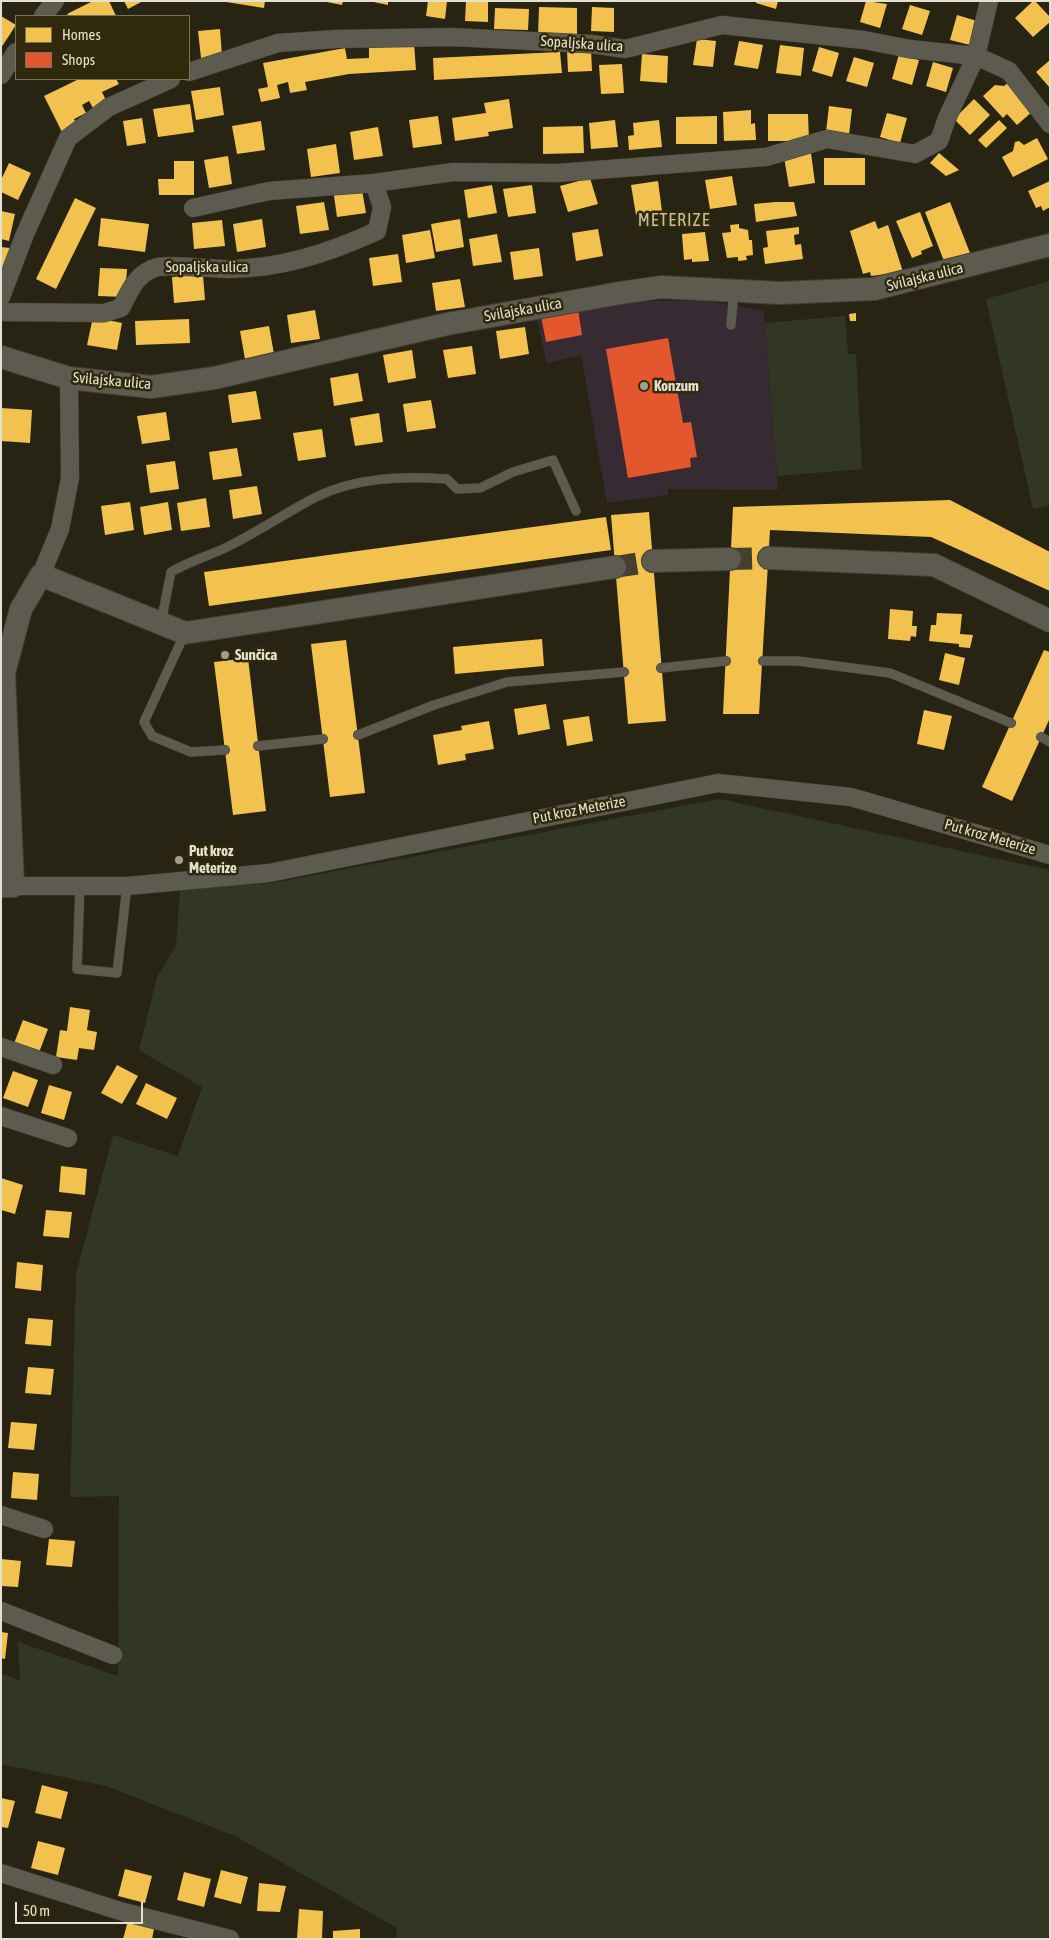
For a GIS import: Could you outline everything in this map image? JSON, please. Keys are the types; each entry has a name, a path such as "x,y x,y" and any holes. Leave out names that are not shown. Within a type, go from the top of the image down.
{"street":[{"path":"44,15 55,1"},
{"path":"193,208 269,191 374,183 453,172 558,173 766,157 827,139 915,154 939,142 947,118 976,56 990,1"},
{"name":"Sopaljska ulica","path":"190,72 278,43 336,39 452,37 592,44 625,49 722,25 864,40 910,49 976,56 1010,71 1050,124"},
{"path":"1,75 15,54"},
{"path":"1,297 25,234 68,138 109,107 170,80"},
{"name":"Sopaljska ulica","path":"1,312 104,313 121,308 136,279 158,267 228,269 283,264 340,248 377,231 382,207 374,183"},
{"name":"Svilajska ulica","path":"1,357 69,378 150,387 214,378 447,324 620,293 660,287 802,293 874,289 1050,245"},
{"name":"Put kroz Meterize","path":"69,378 70,478 60,528 41,576 21,609 4,673 7,886 127,886 269,873 718,783 851,797 1050,855"},
{"path":"768,558 934,565 1050,621"},
{"path":"653,562 730,559"},
{"path":"41,576 185,633 616,567"},
{"path":"1,1047 53,1065"},
{"path":"1,1116 68,1138"},
{"path":"1,1515 44,1529"},
{"path":"1,1611 113,1655"},
{"path":"1,1873 120,1911 230,1939"}],"lane":[{"path":"731,325 734,290"},
{"path":"160,623 171,572 187,563 223,549 318,496 357,483 407,476 447,479 457,489 480,488 513,472 553,460 576,511"},
{"path":"185,633 144,722 152,736 191,752 225,750"},
{"path":"661,668 726,661"},
{"path":"763,661 798,661 890,673 1011,723"},
{"path":"358,734 434,705 508,682 624,672"},
{"path":"258,746 323,739"},
{"path":"80,886 77,969 117,973 127,886"}],"shaded area":[{"path":"643,301 706,301 764,311 778,490 668,489 668,495 607,503 581,355 547,363 536,316"}],"green space":[{"path":"1050,281 1050,505 1033,509 986,299"},
{"path":"845,316 848,354 856,354 862,469 777,476 765,323"},
{"path":"719,799 1050,870 1050,1939 396,1939 397,1928 235,1836 106,1786 1,1764 1,1674 20,1680 18,1642 118,1676 119,1496 70,1497 76,1274 113,1135 178,1156 202,1087 139,1050 157,977 176,946 180,889 272,883"}],"building: Homes":[{"path":"93,1 109,1 116,15 68,15"},
{"path":"124,1 143,1 128,9"},
{"path":"220,1 265,1 264,8"},
{"path":"322,1 343,1 342,5"},
{"path":"369,1 388,1 388,5"},
{"path":"428,1 447,1 445,19 426,16"},
{"path":"466,1 488,1 488,22 465,21"},
{"path":"756,1 778,1 776,9 756,3"},
{"path":"866,1 887,4 880,28 860,22"},
{"path":"1033,1 1050,17 1050,22 1033,37 1015,18"},
{"path":"910,5 930,11 922,35 902,29"},
{"path":"539,7 577,8 577,36 538,36"},
{"path":"592,7 614,8 614,32 591,31"},
{"path":"495,8 529,9 528,30 494,29"},
{"path":"957,15 977,21 970,45 950,40"},
{"path":"1,16 15,24 15,27 1,48"},
{"path":"220,29 222,56 201,58 198,31"},
{"path":"697,39 716,41 713,67 693,65"},
{"path":"739,41 763,45 758,69 734,65"},
{"path":"414,43 416,70 349,74 305,82 307,90 290,93 288,82 277,85 280,98 261,102 258,89 268,87 263,63 345,48 347,59 369,58 369,46"},
{"path":"780,45 804,48 801,76 776,73"},
{"path":"819,47 839,53 832,77 812,71"},
{"path":"591,49 592,71 568,72 567,50"},
{"path":"560,52 562,73 434,80 433,58"},
{"path":"642,54 668,56 667,83 640,81"},
{"path":"899,54 919,60 912,85 892,79"},
{"path":"854,57 874,63 867,87 846,81"},
{"path":"1050,60 1050,88 1036,72"},
{"path":"933,62 953,68 946,92 926,86"},
{"path":"622,64 624,93 601,94 599,65"},
{"path":"77,80 117,80 119,84 102,92 107,102 93,108 89,101 82,105 86,113 74,119 77,124 62,132 44,96"},
{"path":"1009,82 1033,111 1017,125 1007,114 1003,118 983,96 995,85 1004,86"},
{"path":"220,87 224,115 196,120 191,91"},
{"path":"509,99 513,128 488,132 489,136 455,141 452,118 486,113 484,103"},
{"path":"974,99 990,115 970,135 954,119"},
{"path":"190,104 194,132 158,137 153,109"},
{"path":"829,106 852,109 849,135 826,132"},
{"path":"751,110 751,124 755,123 756,140 724,141 723,112"},
{"path":"887,113 907,118 900,143 880,137"},
{"path":"768,114 808,114 809,141 768,141"},
{"path":"438,116 442,144 413,148 409,120"},
{"path":"717,116 717,144 676,144 676,117"},
{"path":"142,118 146,143 127,146 123,121"},
{"path":"615,120 618,147 591,149 589,123"},
{"path":"659,120 662,147 629,150 628,136 634,135 633,123"},
{"path":"999,120 1007,128 986,148 978,140"},
{"path":"261,121 265,150 237,154 232,126"},
{"path":"583,126 584,153 543,154 543,127"},
{"path":"378,127 383,156 354,160 350,132"},
{"path":"1037,138 1048,159 1013,177 1002,157 1013,151 1015,142 1019,141 1024,145"},
{"path":"336,144 340,173 311,177 307,149"},
{"path":"811,153 815,183 789,187 784,157"},
{"path":"939,153 959,170 946,176 930,163"},
{"path":"228,156 232,184 209,188 204,160"},
{"path":"824,158 865,158 865,185 824,185"},
{"path":"174,161 194,161 194,195 159,195 158,179 174,179"},
{"path":"9,163 31,173 18,200 1,192 1,180"},
{"path":"732,176 737,205 710,209 705,180"},
{"path":"590,178 598,204 568,212 560,186"},
{"path":"658,181 662,211 636,215 631,185"},
{"path":"1050,181 1050,207 1043,211 1041,206 1036,208 1028,191"},
{"path":"361,184 366,213 337,217 333,189"},
{"path":"492,185 497,213 468,218 464,190"},
{"path":"532,185 536,213 508,217 503,189"},
{"path":"75,198 96,208 56,289 36,279"},
{"path":"324,202 329,230 300,234 296,206"},
{"path":"794,202 797,216 756,222 754,204"},
{"path":"950,202 970,253 944,261 925,212"},
{"path":"1,211 15,214 9,241 1,239"},
{"path":"920,212 933,246 921,251 922,254 912,258 896,221"},
{"path":"101,218 149,224 145,252 98,246"},
{"path":"262,219 266,247 237,252 233,224"},
{"path":"460,219 464,247 436,252 431,224"},
{"path":"222,220 225,246 194,249 192,223"},
{"path":"875,221 878,229 888,225 903,272 871,276 870,272 863,274 850,231"},
{"path":"739,224 739,228 748,230 749,240 752,240 753,255 746,256 747,260 738,261 738,257 727,258 722,233 731,232 730,225"},
{"path":"799,227 799,234 794,235 795,245 801,244 803,259 765,264 763,248 768,247 766,231"},
{"path":"598,229 603,256 576,261 572,233"},
{"path":"430,230 435,258 406,263 402,235"},
{"path":"705,232 709,261 692,262 692,259 684,260 682,234"},
{"path":"497,234 502,262 473,266 469,239"},
{"path":"1,247 10,248 2,283 1,283"},
{"path":"539,248 543,276 514,280 510,252"},
{"path":"398,254 402,282 373,286 369,258"},
{"path":"100,268 127,269 125,297 98,296"},
{"path":"203,275 205,300 174,303 172,277"},
{"path":"460,279 465,307 436,311 432,283"},
{"path":"315,310 320,339 291,343 287,315"},
{"path":"856,313 856,321 850,321 849,314"},
{"path":"93,317 122,323 117,350 87,345"},
{"path":"189,319 190,343 136,345 135,321"},
{"path":"269,326 274,354 245,359 240,331"},
{"path":"525,327 529,354 500,359 496,331"},
{"path":"472,346 476,374 448,378 443,350"},
{"path":"412,350 416,378 388,383 383,355"},
{"path":"358,373 363,401 334,406 330,378"},
{"path":"256,391 261,419 232,423 228,395"},
{"path":"431,400 436,428 407,432 403,404"},
{"path":"1,408 32,410 30,443 1,441"},
{"path":"166,412 170,440 142,444 137,416"},
{"path":"379,413 383,442 355,446 350,418"},
{"path":"322,429 326,457 298,461 293,433"},
{"path":"237,448 242,476 213,480 209,452"},
{"path":"175,461 179,489 150,493 146,465"},
{"path":"257,486 262,514 233,519 229,490"},
{"path":"206,498 210,527 181,531 177,503"},
{"path":"950,500 1050,552 1050,591 931,537 770,530 759,714 723,714 733,507"},
{"path":"130,502 134,530 105,535 101,506"},
{"path":"168,502 172,530 144,535 140,507"},
{"path":"649,512 666,721 628,724 611,515"},
{"path":"606,517 611,550 209,606 204,572"},
{"path":"890,609 913,611 912,626 917,626 916,637 911,636 910,641 888,639"},
{"path":"937,613 962,614 960,634 973,635 970,648 959,647 959,644 929,641 931,625 936,625"},
{"path":"542,639 544,666 455,674 453,647"},
{"path":"346,640 365,793 330,797 311,644"},
{"path":"1044,650 1050,652 1050,718 1012,801 982,787"},
{"path":"945,653 965,658 959,685 939,680"},
{"path":"248,658 266,811 233,815 214,662"},
{"path":"546,704 550,729 518,735 514,709"},
{"path":"924,710 952,716 944,750 917,744"},
{"path":"589,716 593,741 567,746 563,720"},
{"path":"489,721 494,749 465,754 466,760 438,765 433,735 462,730 461,726"},
{"path":"70,1007 90,1010 87,1030 97,1032 94,1050 79,1048 77,1060 56,1057 60,1030 67,1031"},
{"path":"23,1020 48,1029 38,1055 13,1046"},
{"path":"117,1065 138,1076 122,1104 101,1093"},
{"path":"13,1071 38,1080 28,1107 3,1098"},
{"path":"146,1083 177,1098 167,1119 136,1104"},
{"path":"49,1085 72,1092 64,1120 41,1113"},
{"path":"61,1166 87,1169 85,1195 59,1192"},
{"path":"1,1178 23,1185 15,1214 1,1210"},
{"path":"46,1210 72,1212 69,1238 43,1236"},
{"path":"17,1262 43,1265 41,1291 15,1288"},
{"path":"28,1318 53,1320 51,1346 25,1344"},
{"path":"28,1367 54,1369 51,1395 25,1393"},
{"path":"11,1422 37,1424 34,1450 8,1448"},
{"path":"13,1472 39,1474 37,1500 11,1498"},
{"path":"49,1539 75,1541 72,1567 46,1565"},
{"path":"1,1559 21,1561 18,1587 1,1586"},
{"path":"1,1632 8,1633 5,1659 1,1658"},
{"path":"42,1785 68,1792 61,1819 35,1813"},
{"path":"1,1798 15,1801 8,1828 1,1827"},
{"path":"38,1841 65,1848 58,1875 31,1868"},
{"path":"125,1869 152,1876 145,1903 118,1896"},
{"path":"221,1870 248,1877 241,1904 214,1897"},
{"path":"184,1872 211,1879 204,1907 177,1900"},
{"path":"259,1883 286,1886 280,1912 257,1911"},
{"path":"299,1909 323,1911 322,1939 297,1938"},
{"path":"129,1917 155,1924 152,1939 123,1939"},
{"path":"360,1929 360,1939 333,1939 333,1931"}],"building: Shops":[{"path":"578,309 582,335 546,342 541,316"},
{"name":"Konzum","path":"668,338 683,423 691,422 697,457 690,458 691,467 628,478 606,349"}],"tunnel":[{"path":"730,559 769,558"},
{"path":"615,567 653,561"}],"place":[{"name":"Konzum","path":"644,386"},
{"name":"Sunčica","path":"225,655"},
{"name":"Put kroz Meterize","path":"179,860"}],"district":[{"name":"METERIZE","path":"674,220"}]}
